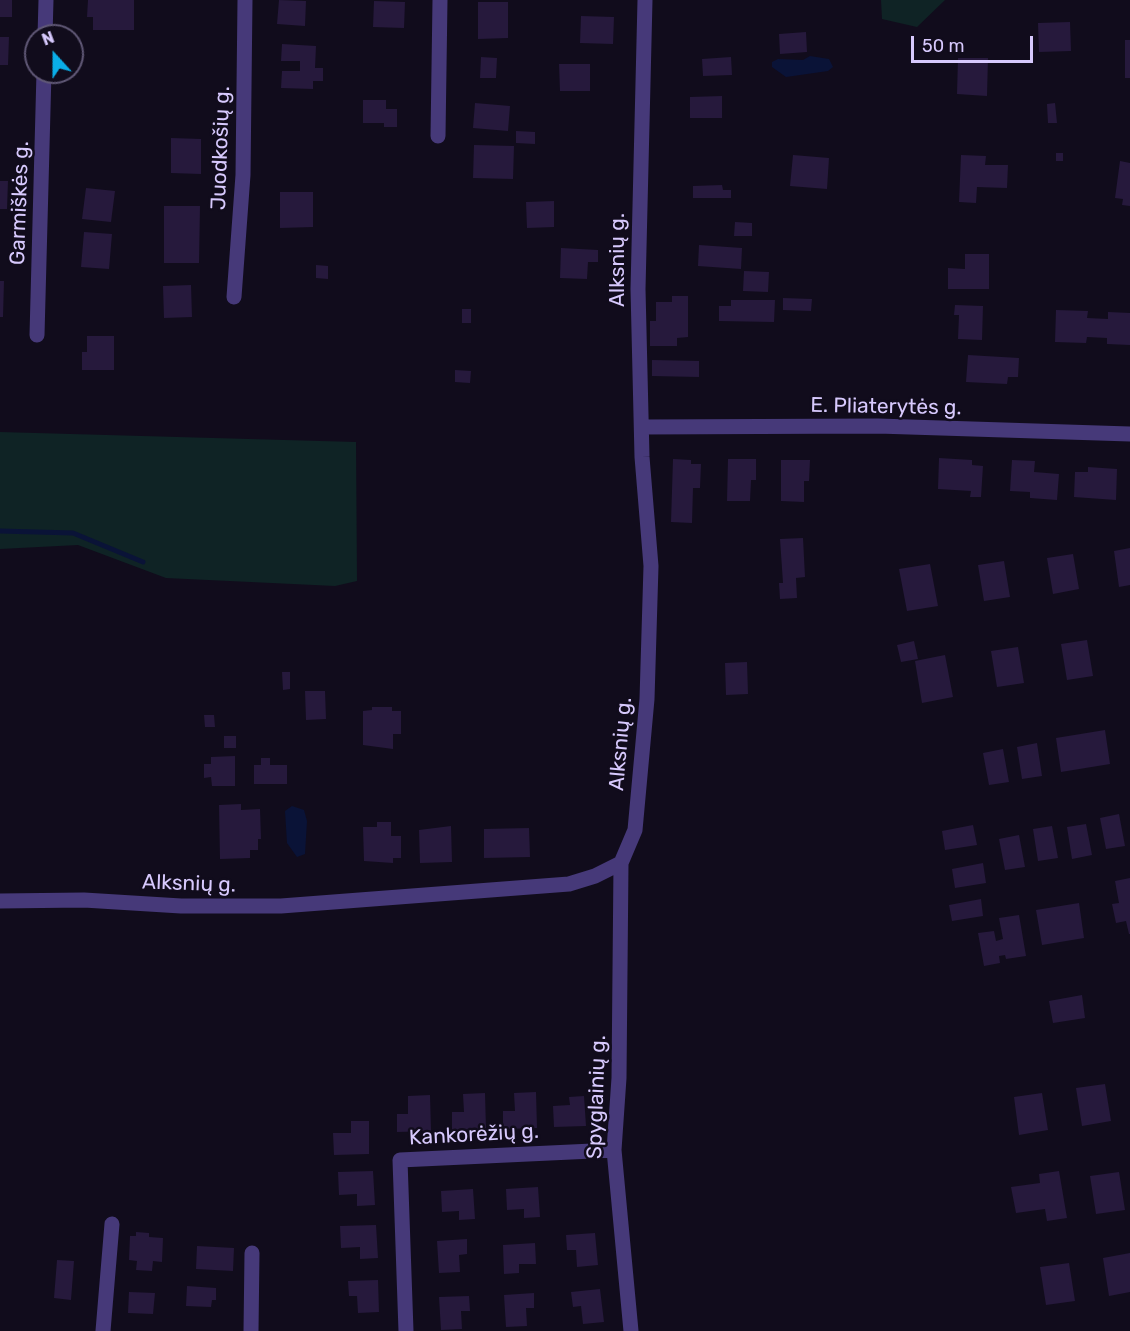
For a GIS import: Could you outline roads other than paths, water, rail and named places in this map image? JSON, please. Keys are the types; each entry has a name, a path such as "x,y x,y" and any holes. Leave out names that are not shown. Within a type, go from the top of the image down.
{"street":[{"path":"45,24 46,0"},
{"name":"Juodkošių g.","path":"234,297 243,175 245,0"},
{"path":"438,136 440,0"},
{"name":"Alksnių g.","path":"0,901 84,900 182,906 282,906 569,884 595,876 621,863 635,830 647,699 651,566 642,427 638,290 645,0"},
{"name":"Garmiškės g.","path":"37,335 44,84"},
{"name":"E. Pliaterytės g.","path":"642,427 878,426 1130,434"},
{"name":"Spyglainių g.","path":"621,863 620,1078 614,1150 631,1331"},
{"name":"Kankorėžių g.","path":"406,1331 400,1160 614,1150"},
{"path":"103,1331 112,1224"},
{"path":"251,1331 252,1253"}],"water":[{"path":"810,56 829,59 833,67 828,71 786,77 772,67 772,62 778,59 803,60"},
{"path":"292,806 304,810 307,821 305,854 297,857 287,843 285,811"}],"waterway":[{"path":"0,531 73,533 143,562"}]}
